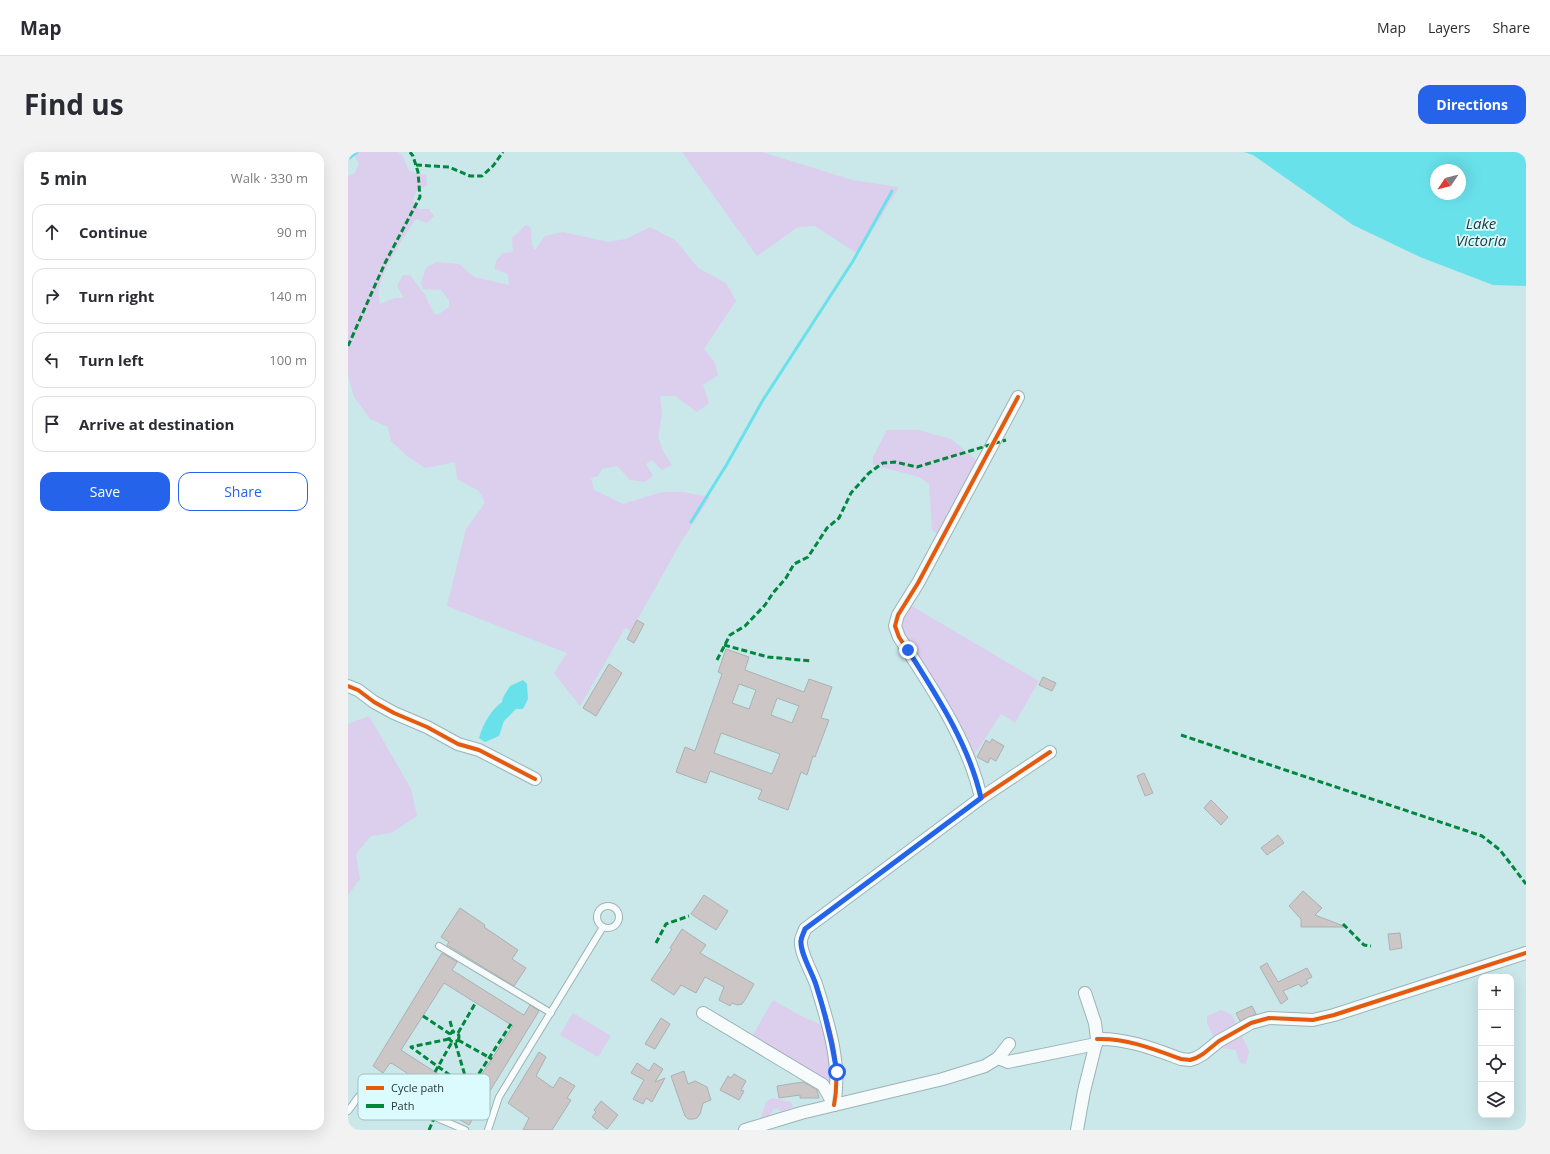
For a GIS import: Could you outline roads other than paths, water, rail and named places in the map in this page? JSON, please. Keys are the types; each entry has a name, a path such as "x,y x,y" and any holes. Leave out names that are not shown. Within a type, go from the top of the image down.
{"street":[{"path":"981,798 974,774 953,726 928,682 899,637 895,626 898,615 918,583 1018,397"},
{"path":"348,686 358,690 374,702 458,744 479,750 536,779"},
{"path":"834,1105 838,1089 836,1065 825,1014 816,983 802,948 801,941 805,929 981,798 1050,752"},
{"path":"998,1058 1008,1062 1107,1039 1125,1041 1181,1059 1190,1060 1203,1054 1219,1041 1251,1023 1269,1018 1313,1020 1334,1015 1526,953"},
{"path":"1077,1130 1084,1091 1096,1042 1095,1023 1085,993"},
{"path":"703,1012 823,1085 834,1105"},
{"path":"745,1130 801,1113 943,1079 985,1066 998,1058 1009,1044"}],"lane":[{"path":"488,1130 499,1097 602,927"},
{"path":"439,946 551,1013"},
{"path":"348,1111 358,1098"},
{"path":"442,1120 465,1130"}],"water":[{"name":"Lake Victoria","path":"1244,152 1526,152 1526,286 1493,285 1420,257 1353,225 1253,155"},
{"path":"523,680 527,684 528,699 523,709 516,709 504,721 499,736 485,742 479,738 488,718 494,709 502,702 504,695 510,686"}],"waterway":[{"path":"348,159 357,152"},
{"path":"691,522 727,464 763,400 853,261 892,191"}]}
